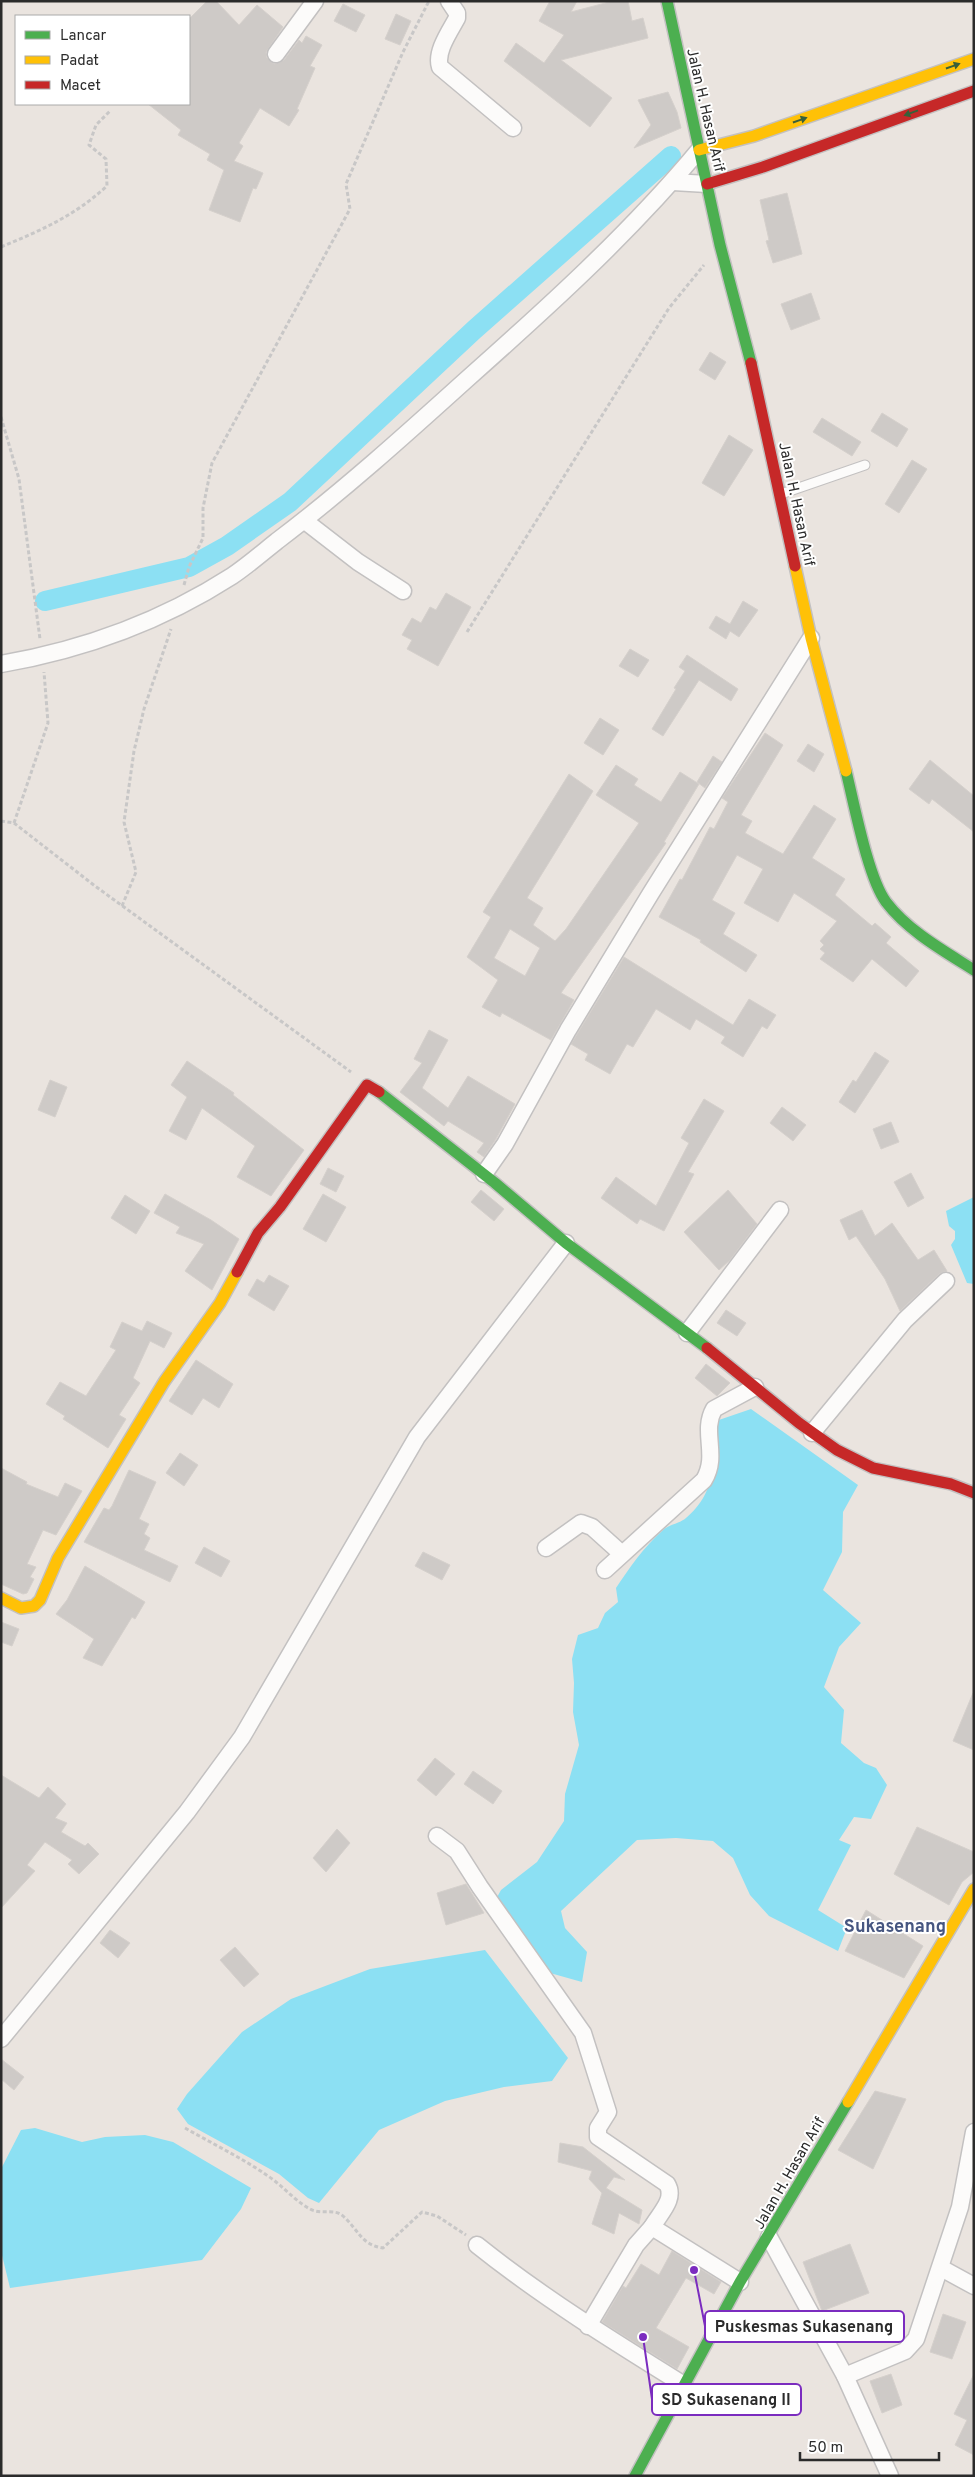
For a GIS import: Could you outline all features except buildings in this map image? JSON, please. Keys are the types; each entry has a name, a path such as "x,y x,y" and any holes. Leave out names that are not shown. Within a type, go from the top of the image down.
{"street":[{"path":"276,54 315,1"},
{"path":"449,1 457,12 457,18 441,51 438,60 440,68 513,128"},
{"name":"Jalan H. Hasan Arif","path":"667,1 720,245 750,359 811,638 870,863 885,901 903,919 974,970"},
{"path":"1,664 43,657 104,638 177,606 232,576 305,521 360,476 560,296 673,182 699,150 720,143 754,136 974,59"},
{"path":"673,182 707,184 974,91"},
{"path":"305,521 358,562 403,591"},
{"path":"484,1174 505,1144 568,1030 651,893 811,638"},
{"path":"1,1598 20,1608 34,1606 40,1600 58,1558 164,1382 220,1303 258,1233 280,1207 352,1103 367,1085 372,1086 484,1174 566,1243 688,1333 749,1390 837,1450 873,1468 951,1484 974,1493"},
{"path":"688,1333 780,1210"},
{"path":"1,2039 187,1812 242,1737 417,1437 566,1243"},
{"path":"812,1433 905,1320 946,1281"},
{"path":"605,1570 704,1480 709,1472 712,1454 708,1422 714,1409 749,1390"},
{"path":"546,1548 581,1523 592,1527 622,1554"},
{"path":"437,1836 457,1851 480,1887 583,2032 608,2112 598,2128 598,2137 667,2184 671,2191 671,2198 652,2227 636,2245 588,2326"},
{"name":"Jalan H. Hasan Arif","path":"635,2476 740,2282 769,2237 974,1889"},
{"path":"845,2376 896,2356 911,2346 919,2332 960,2207 974,2132"},
{"path":"652,2227 740,2282"},
{"path":"769,2237 845,2376 890,2476"},
{"path":"477,2245 588,2326 684,2385"},
{"path":"941,2268 974,2286"}],"lane":[{"path":"780,494 866,466"}],"path":[{"path":"122,906 136,872 124,822 134,751 144,709 189,567 203,538 203,508 212,463 258,382 310,280 350,209 346,184 403,52 429,1"},
{"path":"1,247 49,227 86,205 107,186 106,159 89,144 96,125 111,110"},
{"path":"466,632 669,308 720,245"},
{"path":"1,417 19,479 43,657 48,723 14,824"},
{"path":"1,821 14,824 240,993 327,1053 367,1085"},
{"path":"185,2128 266,2175 310,2209 322,2213 333,2212 342,2215 363,2240 373,2247 383,2248 392,2242 422,2212 437,2216 459,2228 477,2245"}],"water":[{"path":"974,1197 974,1284 967,1283 951,1245 955,1239 955,1231 949,1226 946,1211"},
{"path":"751,1409 858,1485 843,1512 842,1552 823,1590 861,1623 839,1647 824,1687 844,1710 841,1743 864,1763 876,1768 887,1785 871,1819 854,1817 839,1840 851,1845 818,1910 847,1928 838,1951 769,1916 750,1895 733,1858 713,1841 676,1838 637,1840 561,1911 565,1928 587,1952 582,1982 550,1973 495,1901 501,1890 537,1862 564,1821 565,1794 579,1745 573,1712 574,1683 572,1659 578,1635 598,1628 605,1613 618,1602 616,1588 643,1551 665,1529 686,1518 704,1497 709,1486 714,1462 713,1422"},
{"path":"485,1950 568,2058 552,2081 504,2087 445,2101 379,2130 319,2203 308,2198 279,2174 188,2124 177,2109 187,2094 242,2032 291,1999 370,1969"},
{"path":"35,2128 82,2142 105,2137 145,2135 173,2142 251,2188 241,2209 202,2260 10,2288 1,2251 1,2169 21,2130"}],"waterway":[{"path":"45,601 189,567 227,546 290,502 474,330 671,156"}],"traffic: fast":[{"path":"667,1 720,245 751,363"},
{"path":"846,771 857,820 873,876 886,902 916,931 974,970"},
{"path":"379,1092 495,1183 566,1243 707,1348"},
{"path":"635,2476 740,2282 848,2102"}],"traffic: slow":[{"path":"699,150 754,136 974,59"},
{"path":"795,566 811,638 846,771"},
{"path":"1,1598 21,1608 34,1606 40,1600 58,1558 164,1382 220,1303 237,1272"},
{"path":"848,2102 974,1889"}],"traffic: jam":[{"path":"707,184 763,167 974,91"},
{"path":"751,363 795,566"},
{"path":"237,1272 258,1233 280,1207 367,1085 379,1092"},
{"path":"707,1348 799,1423 837,1450 873,1468 951,1484 974,1493"}],"place":[{"name":"Puskesmas Sukasenang","path":"694,2270"},
{"name":"SD Sukasenang II","path":"643,2337"}],"district":[{"name":"Sukasenang","path":"895,1926"}]}
